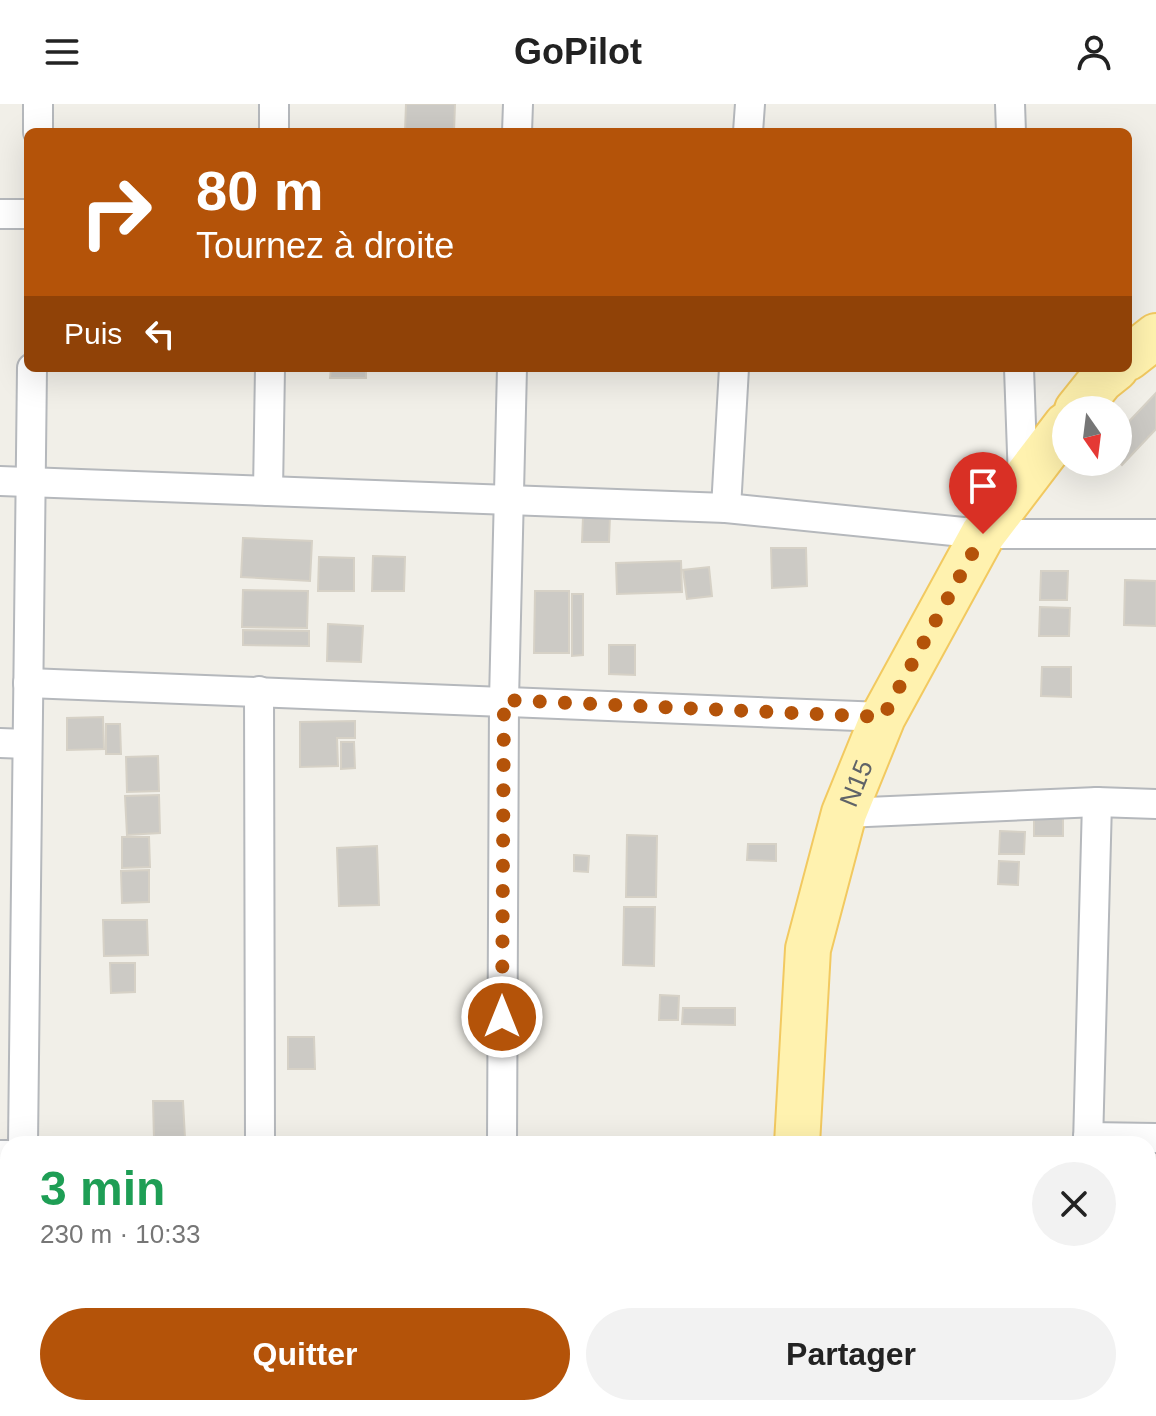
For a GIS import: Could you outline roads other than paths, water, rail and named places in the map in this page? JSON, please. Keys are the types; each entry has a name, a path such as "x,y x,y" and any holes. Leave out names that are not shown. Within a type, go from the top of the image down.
{"main road":[{"path":"1132,355 1156,336"},
{"path":"1088,396 1111,372"},
{"name":"N15","path":"797,1136 808,949 844,813 883,717 983,534 1052,443"}],"street":[{"path":"38,104 38,128"},
{"path":"274,104 274,128"},
{"path":"517,128 518,104"},
{"path":"748,128 750,104"},
{"path":"1010,104 1011,128"},
{"path":"0,214 24,214"},
{"path":"23,1136 14,744 28,683 32,372"},
{"path":"268,491 270,372"},
{"path":"502,1136 504,700 512,372"},
{"path":"726,508 734,372"},
{"path":"1019,372 1023,481"},
{"path":"0,481 726,508 983,534 1156,534"},
{"path":"28,683 883,717"},
{"path":"259,691 260,1136"},
{"path":"1088,1136 1097,802"},
{"path":"844,813 1097,802 1156,804"}]}
